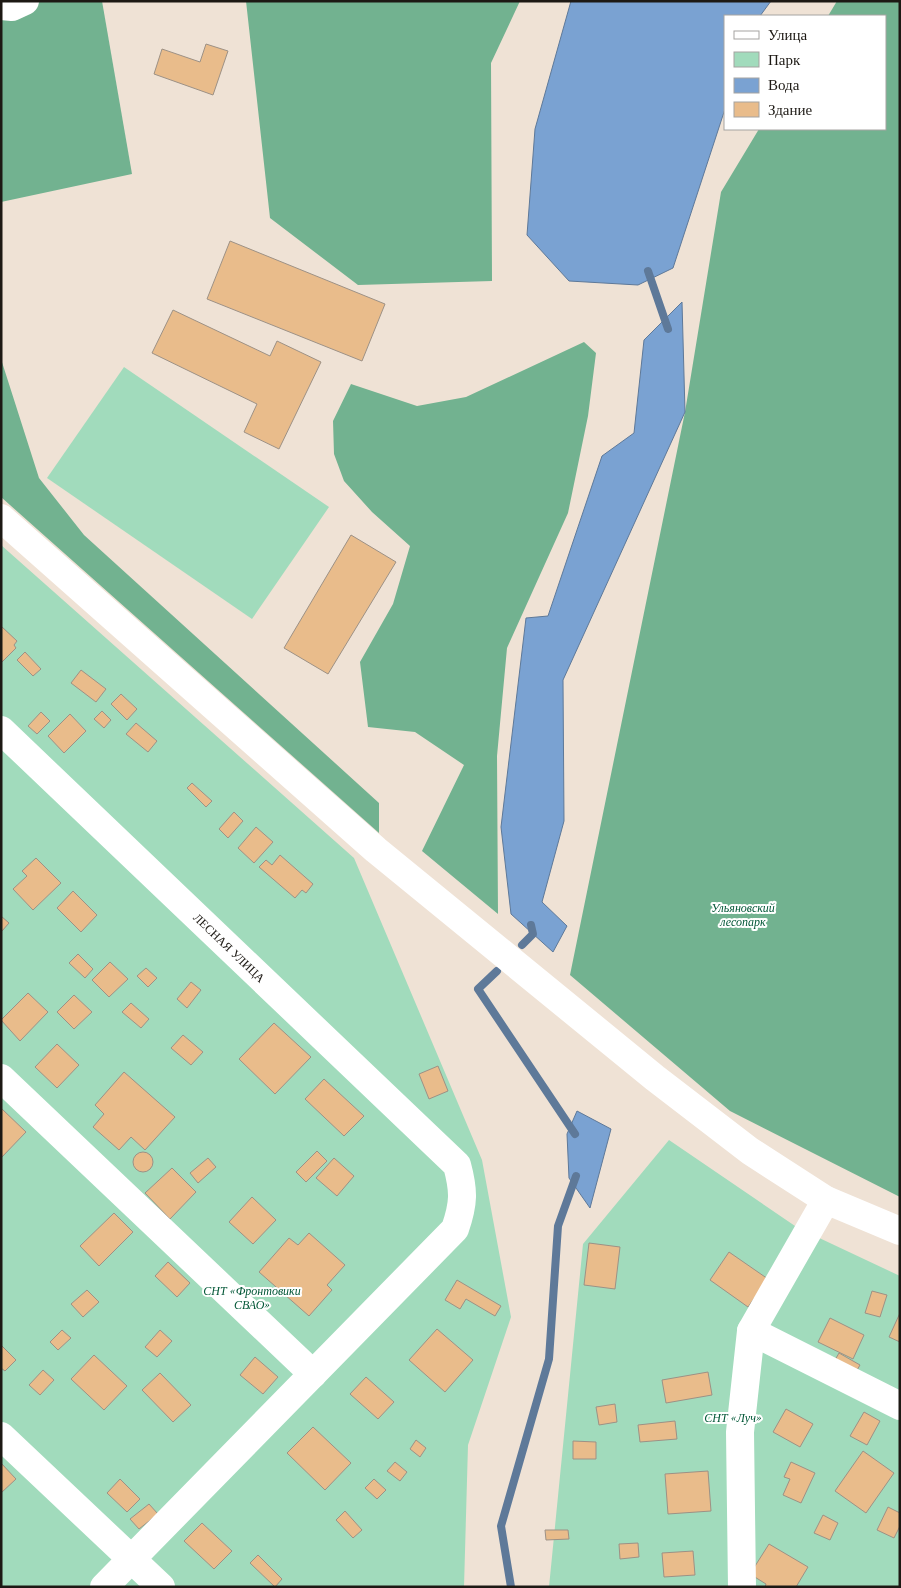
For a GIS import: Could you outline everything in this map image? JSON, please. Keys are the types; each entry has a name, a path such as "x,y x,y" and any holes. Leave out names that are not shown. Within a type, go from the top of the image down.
{"street":[{"path":"1,6 12,6 25,1"},
{"path":"1,518 376,850 655,1078 750,1151 826,1200 900,1231"},
{"name":"ЛЕСНАЯ УЛИЦА","path":"1,730 457,1165 461,1181 463,1204 455,1229 313,1374"},
{"path":"1,1078 313,1374 104,1587"},
{"path":"742,1587 740,1432 751,1331 826,1200"},
{"path":"751,1331 900,1406"},
{"path":"1,1436 161,1587"}],"green space":[{"path":"1,1 102,1 132,174 1,202"},
{"path":"246,1 520,1 491,63 492,281 358,285 270,218"},
{"name":"Ульяновский лесопарк","path":"837,1 900,1 900,1197 730,1111 570,975 685,412 721,192 758,130 886,130 886,15 829,15"},
{"path":"584,342 596,353 588,416 568,513 507,648 497,756 498,914 422,851 464,765 415,732 368,727 360,662 393,604 410,546 372,512 344,481 334,454 333,421 351,384 417,406 466,397"},
{"path":"1,359 39,478 84,535 379,803 379,833 1,497"},
{"path":"124,367 329,507 252,619 47,478"},
{"name":"СНТ «Фронтовики СВАО»","path":"1,545 354,858 482,1160 511,1317 468,1445 464,1587 1,1587"},
{"name":"СНТ «Луч»","path":"669,1140 798,1228 900,1276 900,1587 549,1587 583,1244"}],"water":[{"path":"571,1 771,1 761,15 724,15 724,112 673,268 638,285 569,281 527,235 535,129"},
{"path":"682,302 685,412 563,680 564,821 542,902 567,926 553,952 511,914 501,827 526,618 548,616 602,456 634,433 644,340"},
{"path":"577,1111 611,1129 590,1208 569,1178 567,1134"}],"building":[{"path":"206,44 228,51 213,95 154,74 162,49 200,62"},
{"path":"230,241 385,304 362,361 207,299"},
{"path":"173,310 270,356 277,341 321,362 279,449 244,432 257,404 152,353"},
{"path":"351,535 396,562 328,674 284,648"},
{"path":"1,626 17,641 14,645 16,648 1,663"},
{"path":"25,652 41,669 33,676 17,660"},
{"path":"81,670 106,689 96,702 71,683"},
{"path":"121,694 137,709 127,720 111,704"},
{"path":"102,711 111,720 104,728 94,719"},
{"path":"41,712 50,721 37,734 28,726"},
{"path":"70,714 86,731 64,753 48,736"},
{"path":"136,723 157,741 148,752 126,734"},
{"path":"192,783 212,801 206,807 187,788"},
{"path":"234,812 243,821 228,838 219,829"},
{"path":"256,827 273,842 254,863 238,848"},
{"path":"280,855 313,884 306,893 302,890 295,898 259,867 266,860 272,865"},
{"path":"36,858 61,883 33,910 13,889 27,876 22,871"},
{"path":"73,891 97,915 81,932 57,908"},
{"path":"1,916 9,923 2,931 1,931"},
{"path":"78,954 93,969 85,978 69,963"},
{"path":"110,962 128,979 109,997 92,980"},
{"path":"146,968 157,978 148,987 137,976"},
{"path":"191,982 201,990 187,1008 177,999"},
{"path":"28,993 48,1012 20,1041 1,1020"},
{"path":"74,995 92,1012 74,1029 57,1012"},
{"path":"131,1003 149,1019 141,1028 122,1012"},
{"path":"274,1023 311,1057 275,1094 239,1059"},
{"path":"183,1035 203,1052 191,1065 171,1048"},
{"path":"57,1044 79,1065 57,1088 35,1067"},
{"path":"438,1066 448,1091 429,1099 419,1074"},
{"path":"124,1072 175,1117 145,1150 131,1137 119,1150 93,1127 104,1114 95,1105"},
{"path":"324,1079 364,1116 344,1136 305,1099"},
{"path":"1,1108 26,1132 1,1158"},
{"path":"317,1151 327,1161 306,1182 296,1172"},
{"path":"143,1152 150,1155 153,1162 150,1169 143,1172 136,1169 133,1162 136,1155"},
{"path":"208,1158 216,1167 198,1183 190,1173"},
{"path":"334,1158 354,1176 337,1196 316,1178"},
{"path":"172,1168 196,1192 170,1219 145,1193"},
{"path":"252,1197 276,1220 253,1244 229,1222"},
{"path":"114,1213 133,1232 99,1266 80,1246"},
{"path":"309,1233 345,1265 327,1285 332,1290 309,1316 259,1272 289,1238 298,1245"},
{"path":"589,1243 620,1247 615,1289 584,1285"},
{"path":"729,1252 768,1279 748,1307 710,1280"},
{"path":"168,1262 190,1283 177,1297 155,1276"},
{"path":"457,1280 501,1306 495,1316 466,1299 460,1309 445,1300"},
{"path":"87,1290 99,1302 83,1317 71,1304"},
{"path":"872,1291 887,1295 880,1317 865,1313"},
{"path":"900,1313 900,1342 889,1337"},
{"path":"830,1318 864,1335 853,1359 818,1342"},
{"path":"437,1329 473,1360 445,1392 409,1360"},
{"path":"62,1330 71,1338 58,1350 50,1342"},
{"path":"160,1330 172,1341 157,1357 145,1347"},
{"path":"1,1345 16,1360 5,1371 1,1368"},
{"path":"839,1353 860,1365 852,1379 831,1367"},
{"path":"94,1355 127,1386 104,1410 71,1379"},
{"path":"255,1357 278,1377 263,1394 240,1375"},
{"path":"43,1370 54,1380 40,1395 29,1385"},
{"path":"708,1372 712,1395 666,1403 662,1380"},
{"path":"160,1373 191,1405 173,1422 142,1390"},
{"path":"366,1377 394,1402 378,1419 350,1394"},
{"path":"615,1404 617,1422 599,1425 596,1407"},
{"path":"786,1409 813,1424 800,1447 773,1432"},
{"path":"864,1412 880,1421 867,1445 850,1436"},
{"path":"675,1421 677,1439 640,1442 638,1425"},
{"path":"313,1427 351,1463 325,1490 287,1453"},
{"path":"416,1440 426,1448 420,1457 410,1449"},
{"path":"573,1441 596,1442 596,1459 573,1459"},
{"path":"863,1451 894,1473 866,1513 835,1491"},
{"path":"395,1462 407,1472 400,1481 387,1471"},
{"path":"791,1462 815,1473 801,1503 783,1495 790,1479 784,1477"},
{"path":"1,1463 16,1479 1,1493"},
{"path":"708,1471 711,1511 668,1514 665,1474"},
{"path":"120,1479 140,1499 127,1512 107,1493"},
{"path":"374,1479 386,1490 377,1499 365,1488"},
{"path":"149,1504 158,1514 139,1529 130,1519"},
{"path":"888,1507 900,1513 900,1526 894,1538 877,1530"},
{"path":"345,1511 362,1530 353,1538 336,1520"},
{"path":"823,1515 838,1523 830,1540 814,1533"},
{"path":"202,1523 232,1551 214,1569 184,1541"},
{"path":"545,1530 568,1530 569,1539 546,1540"},
{"path":"638,1543 639,1557 620,1559 619,1544"},
{"path":"769,1544 808,1567 796,1587 765,1587 766,1584 750,1574"},
{"path":"693,1551 695,1575 664,1577 662,1553"},
{"path":"258,1555 282,1579 275,1587 250,1563"}],"waterway":[{"path":"648,271 668,329"},
{"path":"522,945 533,934 531,925"},
{"path":"497,971 478,989 575,1134"},
{"path":"511,1587 501,1526 549,1359 558,1226 576,1176"}]}
